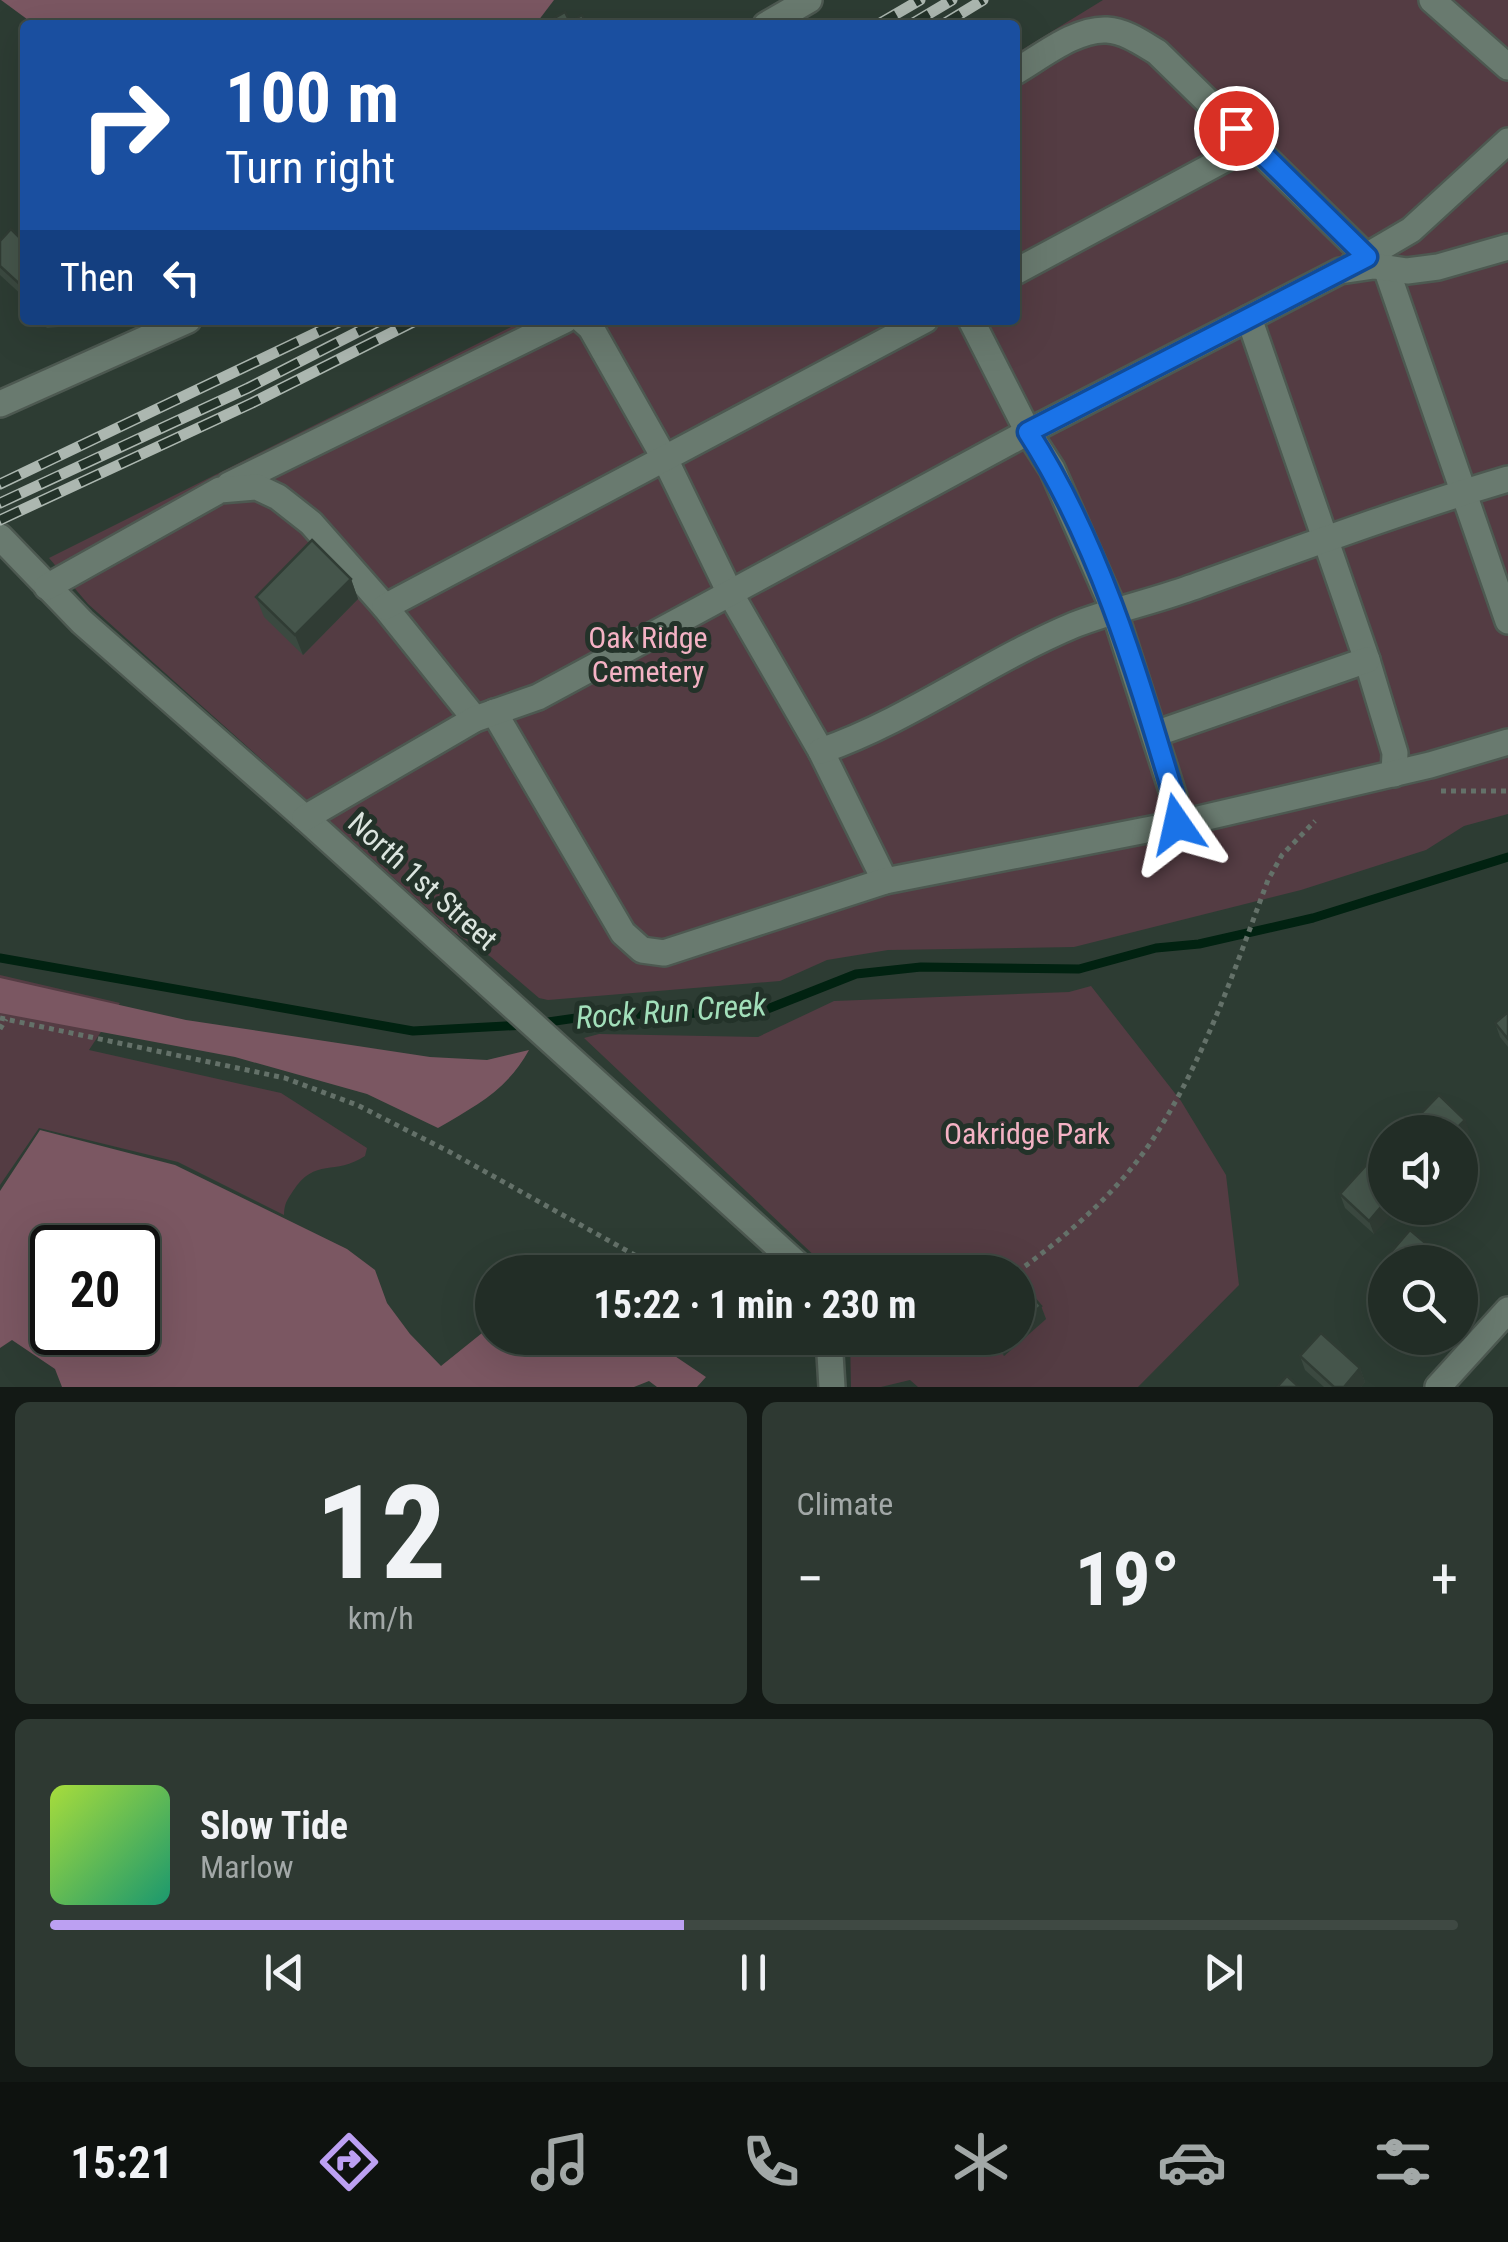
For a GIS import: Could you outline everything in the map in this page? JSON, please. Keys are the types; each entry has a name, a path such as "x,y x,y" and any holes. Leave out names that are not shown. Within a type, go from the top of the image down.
{"street":[{"path":"775,20 809,0"},
{"path":"1432,0 1508,67"},
{"path":"1020,69 1082,34 1107,30 1130,36 1157,52 1377,262 1508,621"},
{"path":"305,818 485,715 538,697 1028,432 1340,271 1377,262 1508,141"},
{"path":"1020,269 1236,153 1262,153"},
{"path":"1377,262 1407,271 1508,247"},
{"path":"1249,318 1366,660 1395,753 1394,774"},
{"path":"0,404 177,325"},
{"path":"46,587 220,490 555,325"},
{"path":"588,325 664,459 730,593 820,751 885,881"},
{"path":"385,606 917,325"},
{"path":"974,325 1028,432 1052,469 1114,610 1174,797 1177,824"},
{"path":"820,751 864,736 1070,627 1508,479"},
{"path":"220,490 257,487 278,497 310,523 485,715 623,934 642,950 664,953 885,881 1177,824 1394,774 1508,742"},
{"name":"North 1st Street","path":"0,537 46,587 787,1255"},
{"path":"1155,734 1366,660"},
{"path":"1438,1387 1508,1310"},
{"path":"830,1355 832,1387"}],"path":[{"path":"1432,791 1508,791"},
{"path":"1035,1258 1082,1220 1152,1141 1200,1053 1268,880 1302,830 1326,812"},
{"path":"0,1029 3,1019 285,1078 357,1105 448,1151 635,1255"}],"green space":[{"name":"Oak Ridge Cemetery","path":"1103,0 1508,0 1508,814 1464,826 1426,850 1301,890 1074,947 888,950 827,960 780,981 548,1000 539,998 491,957 455,933 88,604 49,558 515,325 1020,325 1020,51"},
{"path":"0,975 120,1003 89,1050 281,1093 367,1148 365,1156 309,1174 289,1197 284,1215 178,1162 39,1128 0,1185"},
{"name":"Oakridge Park","path":"1091,986 1181,1101 1226,1175 1239,1285 1138,1387 918,1387 910,1380 881,1387 851,1387 850,1355 1035,1355 1035,1255 814,1255 584,1038 599,1034 758,1037 834,1001 1069,992"}],"shaded area":[{"path":"1,0 554,0 539,20 28,20"},
{"path":"0,978 186,1020 430,1057 487,1060 529,1050 501,1086 438,1128 367,1094 235,1057 0,1013"},
{"path":"40,1130 175,1165 347,1249 375,1270 387,1303 441,1366 475,1339 475,1355 673,1355 706,1377 697,1387 657,1387 649,1381 634,1387 62,1387 55,1369 34,1355 160,1355 160,1225 30,1225 30,1352 12,1340 0,1348 0,1191"}],"building":[{"path":"565,12 569,20 551,20"},
{"path":"11,229 20,238 20,284 0,266 0,241"},
{"path":"312,540 351,579 295,635 256,597"},
{"path":"1508,1012 1508,1039 1495,1023"},
{"path":"1439,1095 1460,1115 1420,1115"},
{"path":"1368,1163 1368,1220 1340,1194"},
{"path":"1410,1230 1428,1245 1397,1245"},
{"path":"1321,1333 1360,1368 1344,1387 1334,1387 1300,1356"},
{"path":"1287,1376 1299,1387 1277,1387"}],"waterway":[{"name":"Rock Run Creek","path":"541,1023 597,1015 760,1012 856,974 921,967 1079,969 1156,948 1199,944 1313,918 1508,857"},
{"name":"Rock Run Creek","path":"0,958 413,1031 526,1025"}],"railway":[{"path":"886,20 920,0"},
{"path":"918,20 952,0"},
{"path":"950,20 983,0"},
{"path":"0,484 333,325"},
{"path":"0,503 248,388 371,325"},
{"path":"0,520 252,403 407,325"}],"route":[{"path":"1177,824 1174,797 1114,610 1052,469 1028,432 1367,257 1236,128"}]}
